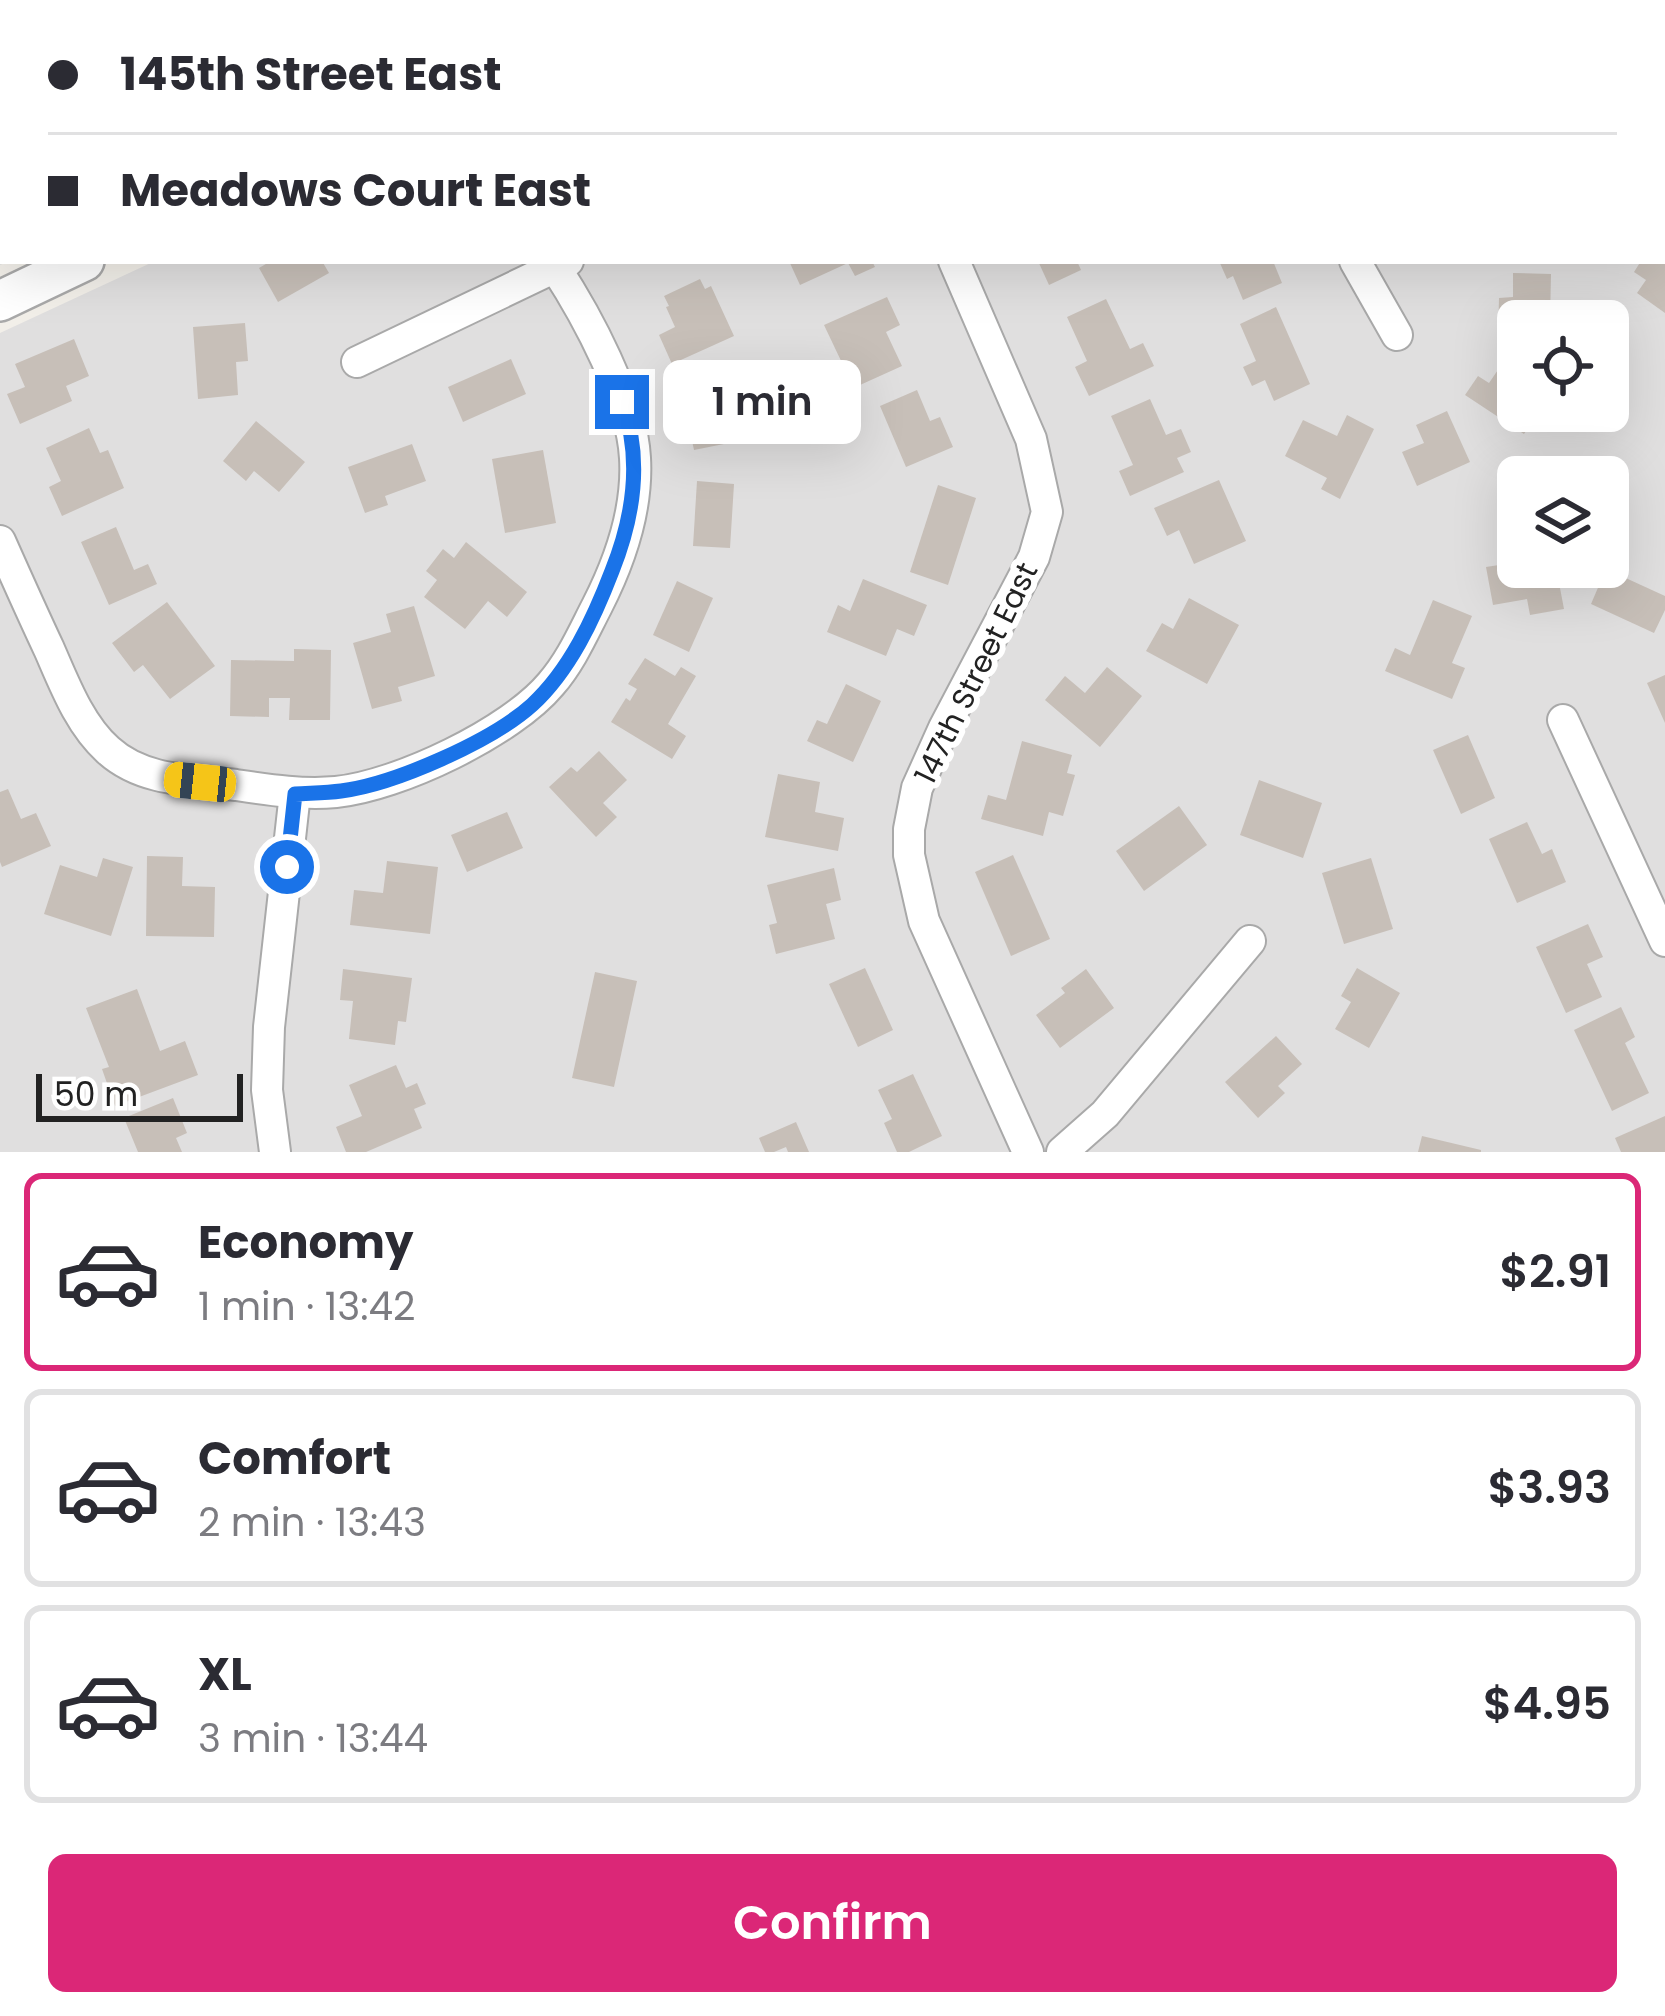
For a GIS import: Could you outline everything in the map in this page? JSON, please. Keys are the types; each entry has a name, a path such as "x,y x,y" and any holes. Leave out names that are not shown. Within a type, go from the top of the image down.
{"street":[{"path":"0,301 78,264"},
{"path":"0,541 88,729 136,769 166,778 295,794 341,791 410,771 504,726 532,705 568,662 604,593 624,541 635,486 631,425 613,378 562,264 357,362"},
{"name":"147th Street East","path":"955,264 1031,440 1047,512 1034,557 917,788 909,854 925,921 1028,1152"},
{"path":"1356,264 1397,334"},
{"path":"1563,720 1665,941"},
{"path":"275,1152 267,1090 269,1027 295,794"},
{"path":"1062,1152 1105,1114 1250,941"}],"shaded area":[{"path":"149,264 1665,264 1665,1152 0,1152 0,333"}],"building":[{"path":"324,264 329,273 278,302 259,268"},
{"path":"790,264 846,264 800,285"},
{"path":"849,264 874,264 875,267 855,276"},
{"path":"1039,264 1078,264 1081,270 1049,285"},
{"path":"1220,264 1274,264 1282,283 1243,300 1233,276 1227,279"},
{"path":"1639,264 1665,264 1665,313 1637,293 1646,280 1634,272"},
{"path":"1513,273 1551,274 1550,300 1499,300 1513,297"},
{"path":"700,279 705,289 711,286 734,336 672,364 659,335 675,327 664,296"},
{"path":"887,297 900,325 886,332 902,366 860,385 850,362 843,365 824,325"},
{"path":"1106,299 1130,349 1143,343 1154,366 1089,396 1075,367 1087,361 1067,317"},
{"path":"1276,307 1310,384 1274,401 1265,380 1252,386 1243,367 1256,361 1240,324"},
{"path":"245,323 248,361 236,362 238,395 198,399 193,327"},
{"path":"74,339 89,376 66,386 72,401 20,424 7,394 25,387 15,364"},
{"path":"511,359 526,394 463,422 448,387"},
{"path":"1497,371 1497,416 1465,395 1478,376 1489,383"},
{"path":"722,381 734,442 694,450 681,389"},
{"path":"917,390 930,421 940,417 953,447 906,467 880,406"},
{"path":"1150,399 1166,435 1181,429 1191,452 1177,458 1184,472 1130,496 1119,471 1133,465 1111,416"},
{"path":"1447,411 1470,462 1417,486 1402,452 1424,443 1416,425"},
{"path":"1347,415 1374,429 1340,499 1321,489 1327,478 1285,456 1303,420 1337,436"},
{"path":"256,421 305,462 279,492 254,471 246,481 223,461"},
{"path":"89,428 100,453 108,450 124,488 62,516 49,487 61,481 46,448"},
{"path":"412,444 426,481 385,496 388,505 365,513 348,467"},
{"path":"543,450 556,523 505,533 492,459"},
{"path":"1219,480 1246,541 1194,564 1179,530 1167,536 1154,508"},
{"path":"697,481 734,484 730,548 693,546"},
{"path":"938,485 976,498 948,585 910,572"},
{"path":"116,527 134,570 148,564 157,584 109,605 81,542"},
{"path":"466,542 527,592 507,617 488,601 465,629 424,597 437,580 426,571 443,549 454,558"},
{"path":"1497,565 1497,588 1560,588 1564,609 1530,615 1527,599 1493,605 1486,567"},
{"path":"863,579 927,605 914,636 897,629 886,656 827,632 838,605 850,611"},
{"path":"1629,580 1665,596 1665,610 1654,633 1591,604 1598,588 1629,588"},
{"path":"677,581 713,598 689,652 653,635"},
{"path":"1189,598 1239,625 1207,684 1146,651 1162,623 1173,629"},
{"path":"1433,600 1472,616 1452,663 1465,668 1452,699 1385,671 1395,648 1410,655"},
{"path":"167,602 215,666 170,699 143,665 134,672 112,643"},
{"path":"414,606 435,676 398,687 402,701 372,709 353,643 391,632 386,614"},
{"path":"294,649 331,650 330,720 289,720 290,698 269,698 269,717 230,716 231,660 294,661"},
{"path":"645,658 675,676 681,667 696,676 668,724 686,736 672,759 611,722 637,689 628,684"},
{"path":"1107,667 1142,696 1100,747 1045,700 1065,676 1085,693"},
{"path":"1665,675 1665,723 1647,683"},
{"path":"846,684 881,701 853,762 807,741 817,720 827,724"},
{"path":"1468,735 1495,798 1461,814 1433,750"},
{"path":"1022,741 1072,755 1067,773 1075,775 1063,816 1049,812 1043,836 981,819 988,795 1006,800"},
{"path":"599,751 627,780 603,803 617,817 596,837 549,787 571,767 577,772"},
{"path":"778,774 820,782 815,812 844,818 838,851 765,837"},
{"path":"1259,780 1322,803 1303,858 1240,835"},
{"path":"8,789 21,819 36,813 51,846 2,867 0,792"},
{"path":"1179,806 1207,845 1144,891 1116,851"},
{"path":"507,812 523,848 467,872 451,835"},
{"path":"1527,822 1542,854 1552,849 1566,882 1517,903 1489,839"},
{"path":"1013,855 1050,939 1011,956 975,872"},
{"path":"147,856 183,857 182,886 215,887 214,937 146,936"},
{"path":"103,858 133,867 111,936 44,914 60,865 97,877"},
{"path":"1371,858 1393,929 1344,944 1322,873"},
{"path":"387,861 438,867 430,934 350,925 354,890 383,893"},
{"path":"834,868 841,900 826,904 835,939 776,954 769,925 777,923 767,885"},
{"path":"1588,924 1603,957 1587,964 1602,997 1566,1013 1536,947"},
{"path":"865,968 893,1030 858,1047 829,984"},
{"path":"1357,968 1400,993 1369,1048 1335,1029 1351,1002 1341,996"},
{"path":"343,969 412,978 406,1022 398,1021 395,1045 349,1039 353,1001 340,1000"},
{"path":"1086,969 1114,1008 1060,1048 1036,1015"},
{"path":"595,972 637,981 614,1087 572,1078"},
{"path":"137,989 160,1051 185,1041 198,1075 115,1106 102,1069 109,1067 86,1008"},
{"path":"1621,1007 1635,1037 1625,1043 1649,1093 1612,1111 1574,1030"},
{"path":"1276,1036 1302,1064 1278,1086 1285,1093 1258,1118 1225,1082"},
{"path":"396,1065 406,1088 417,1083 426,1104 414,1109 422,1128 366,1152 346,1152 336,1127 362,1116 349,1085"},
{"path":"913,1074 942,1136 909,1152 897,1152 884,1123 892,1119 878,1090"},
{"path":"173,1098 187,1133 176,1138 182,1152 138,1152 124,1118"},
{"path":"1665,1116 1665,1152 1621,1152 1615,1138"},
{"path":"796,1122 809,1152 788,1152 786,1147 765,1152 759,1138"},
{"path":"1422,1136 1481,1150 1481,1152 1418,1152"}],"route":[{"path":"287,867 295,794 372,784 476,742 532,705 568,662 604,593 624,541 635,486 635,457 622,402"}]}
